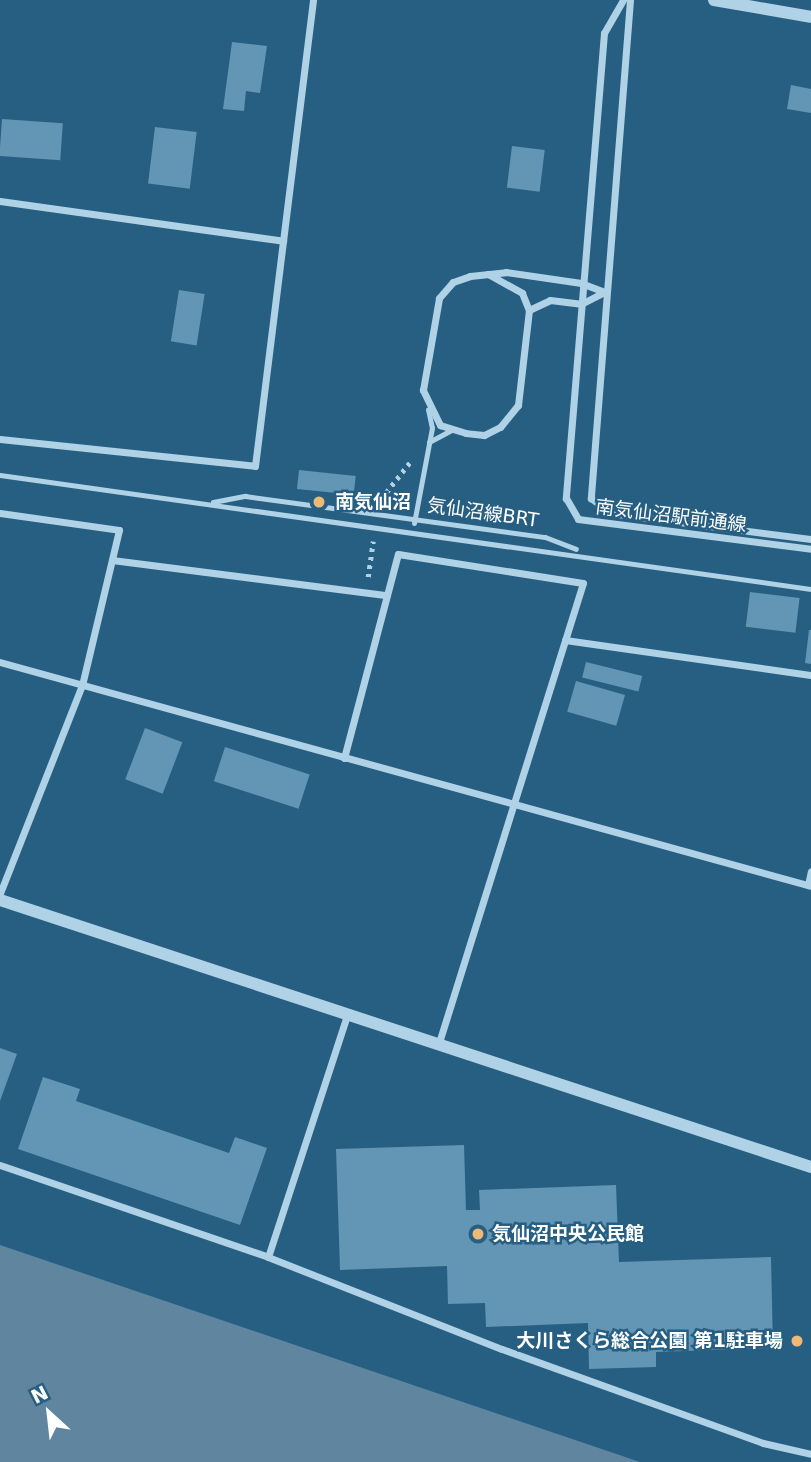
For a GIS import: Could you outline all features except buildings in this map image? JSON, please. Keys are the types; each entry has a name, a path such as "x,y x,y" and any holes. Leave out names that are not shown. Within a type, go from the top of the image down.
{"street":[{"path":"0,439 255,466 313,0"},
{"name":"南気仙沼駅前通線","path":"623,0 604,33 566,464 566,498 578,519 811,550"},
{"name":"南気仙沼駅前通線","path":"629,0 591,498 610,513 811,539"},
{"path":"714,0 811,17"},
{"path":"0,201 283,241"},
{"path":"488,274 522,293 529,310 518,405 500,428 484,435 440,425 428,409 423,390 439,298 453,282 488,274 581,283 605,292"},
{"path":"529,310 550,300 581,304 605,292"},
{"path":"0,513 119,530 82,685 0,893"},
{"path":"344,758 398,554 583,583 439,1042"},
{"path":"112,560 387,595"},
{"path":"565,640 811,675"},
{"path":"0,662 809,886 811,871"},
{"path":"0,900 347,1015 439,1042 811,1167"},
{"path":"268,1257 347,1015"},
{"path":"0,1165 268,1257 607,1387 763,1443 811,1454"}],"lane":[{"path":"413,530 427,444 428,409"},
{"path":"427,444 453,429"},
{"name":"気仙沼線BRT","path":"0,475 586,553 811,589"},
{"name":"気仙沼線BRT","path":"207,503 245,496 545,537 586,553"}],"water":[{"path":"0,1245 640,1462 0,1462"}],"place":[{"name":"南気仙沼","path":"319,502"},
{"name":"気仙沼中央公民館","path":"478,1234"},
{"name":"大川さくら総合公園 第1駐車場","path":"797,1341"}]}
